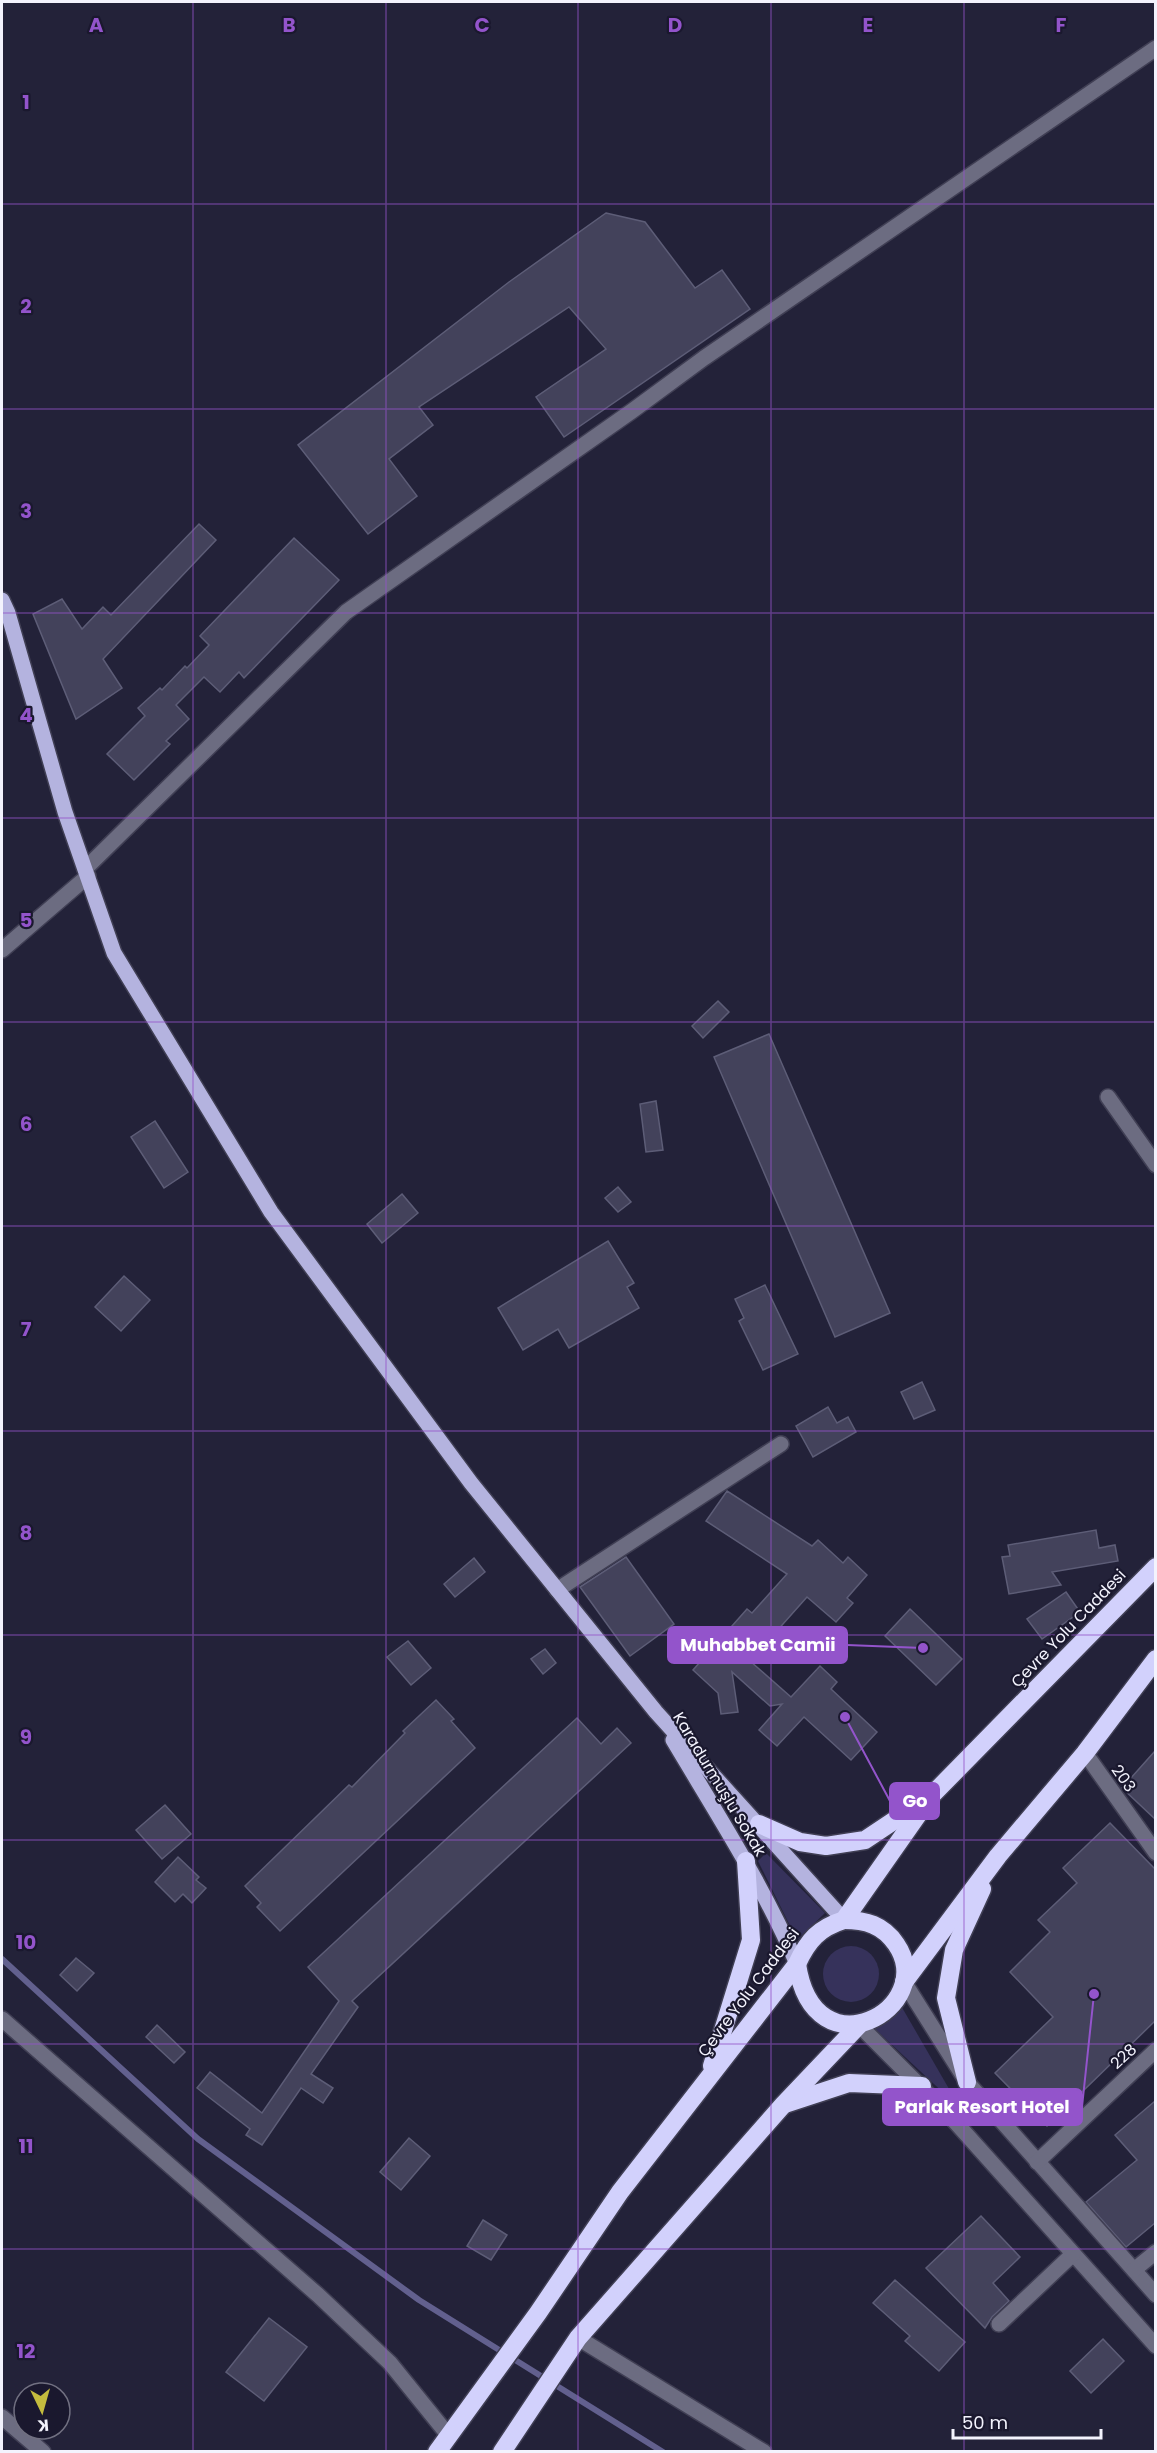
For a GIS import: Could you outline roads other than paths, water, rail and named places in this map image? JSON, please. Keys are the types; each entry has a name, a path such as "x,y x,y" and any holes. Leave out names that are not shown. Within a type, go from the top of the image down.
{"highway":[{"name":"Çevre Yolu Caddesi","path":"437,2451 538,2313 620,2192 797,1964 814,1935 829,1925 844,1920 931,1796 1155,1567"},
{"path":"502,2451 578,2338 783,2105 859,2025 886,2012 898,1998 904,1982 998,1856 1085,1752 1155,1659"},
{"path":"759,1824 800,1842 826,1846 836,1845 865,1840 931,1796"},
{"path":"967,2082 946,1998 954,1950 998,1856"},
{"path":"709,2077 751,1940 746,1861"},
{"path":"844,1920 861,1920 877,1925 890,1935 899,1949 904,1965 904,1982"},
{"path":"797,1964 800,1982 807,1999 818,2013 835,2022 859,2025"},
{"path":"783,2105 849,2083 922,2086"}],"main road":[{"path":"2,600 66,812 114,953 271,1212 471,1483 656,1712"},
{"name":"Karadurmuşlu Sokak","path":"656,1712 844,1920"},
{"name":"Karadurmuşlu Sokak","path":"656,1712 746,1861 775,1914 797,1964"}],"street":[{"path":"2,950 86,873 346,612 623,418 704,358 1155,48"},
{"path":"1108,1097 1155,1165"},
{"path":"557,1590 781,1444"},
{"name":"203","path":"1085,1752 1155,1853"},
{"path":"904,1982 967,2082 1155,2295"},
{"path":"2,2019 318,2295 390,2363 449,2436"},
{"path":"859,2025 922,2086 1155,2346"},
{"name":"228","path":"1037,2162 1155,2050"},
{"path":"1134,2270 1155,2252"},
{"path":"999,2324 1073,2254"},
{"path":"578,2338 764,2451"},
{"path":"2,2417 43,2451"}],"waterway":[{"path":"2,1959 198,2139 419,2300 663,2452"}],"place":[{"name":"Muhabbet Camii","path":"923,1648"},
{"name":"Go","path":"845,1717"},
{"name":"Parlak Resort Hotel","path":"1094,1994"}]}
